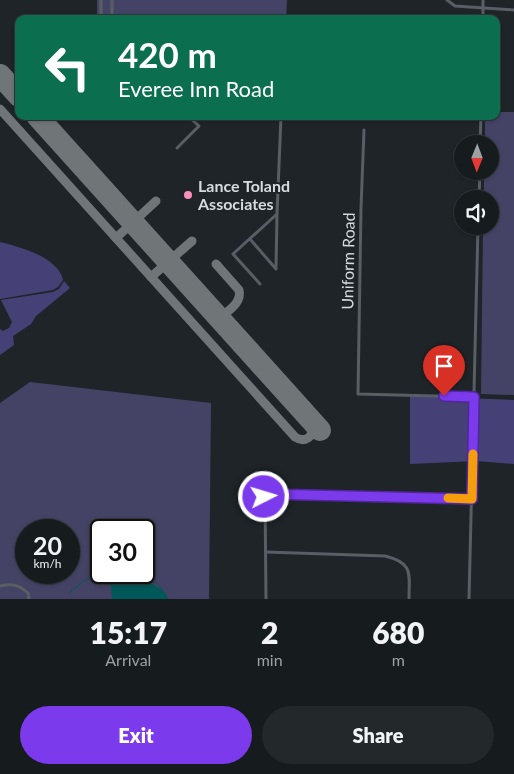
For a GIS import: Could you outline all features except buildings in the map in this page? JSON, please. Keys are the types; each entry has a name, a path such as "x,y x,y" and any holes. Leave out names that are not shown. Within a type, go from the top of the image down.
{"street":[{"path":"101,0 101,15"},
{"path":"112,0 112,15"},
{"path":"447,0 456,6 514,10"},
{"path":"483,0 483,15"},
{"path":"177,148 199,126 192,120"},
{"path":"250,239 276,268 281,120"},
{"path":"480,135 481,120"},
{"name":"Uniform Road","path":"364,130 358,392 474,397"},
{"path":"260,284 233,254 277,214"},
{"path":"469,599 478,235"},
{"path":"246,490 253,493 266,494 472,499"},
{"path":"266,494 266,599"},
{"path":"266,552 385,556 395,558 403,563 408,570 409,599"},
{"path":"0,586 12,584 20,586 28,593 29,599"}],"shaded area":[{"path":"97,0 287,0 286,15 97,15"},
{"path":"500,112 514,112 514,395 481,394 483,235 499,235 499,190 484,190 484,180 499,180 499,135 485,135 485,120 500,120"},
{"path":"0,242 27,250 46,259 60,272 63,280 53,290 0,299"},
{"path":"64,281 70,288 36,316 31,324 13,336 14,345 0,355 0,329 3,331 9,328 12,322 1,300 53,292 59,289"},
{"path":"30,382 211,403 209,599 0,599 0,403"},
{"path":"410,396 514,400 514,464 476,461 410,464"}],"water":[{"path":"110,584 153,584 162,590 168,599 112,599"}],"waterway":[{"path":"69,593 90,576"},
{"path":"155,582 164,591 168,599"}],"taxiway":[{"path":"0,109 295,437 302,440 308,438 316,426"},
{"path":"116,238 156,201"},
{"path":"151,277 192,241"},
{"path":"216,264 239,290 237,302 220,318"}],"runway":[{"path":"0,75 15,92"},
{"path":"41,120 320,430"}],"slow traffic":[{"path":"448,498 472,499 473,454"}],"place":[{"name":"Lance Toland Associates","path":"188,195"}],"route":[{"path":"264,497 266,494 472,499 474,397 444,396"}]}
